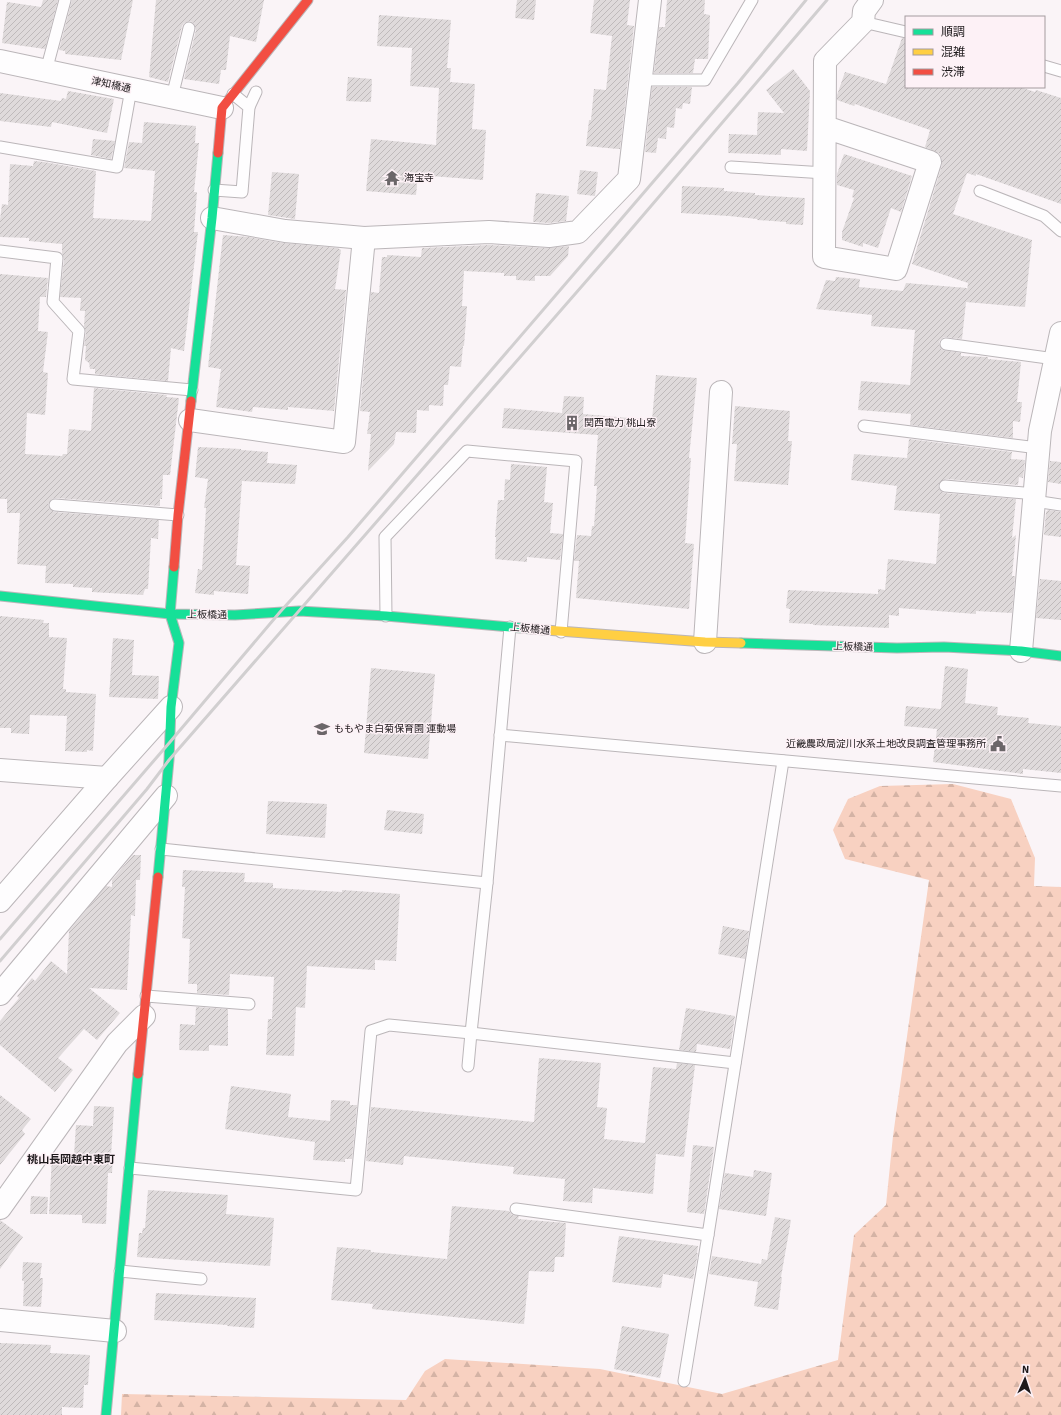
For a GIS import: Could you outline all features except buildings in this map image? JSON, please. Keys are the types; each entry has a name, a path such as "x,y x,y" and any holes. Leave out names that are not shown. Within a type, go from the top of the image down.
{"street":[{"path":"106,1415 145,1006 162,849 169,760 171,708 179,643 170,614 178,515 190,420 214,190 227,101 308,0"},
{"path":"212,218 285,231 364,238 489,232 549,236 578,232 629,179 650,0"},
{"path":"825,127 930,162 896,269 824,257 825,61 863,22 864,10 872,0"},
{"name":"津知橋通","path":"0,61 172,97 227,101"},
{"path":"190,420 344,442 364,238"},
{"path":"1021,651 1040,432 1056,381 1055,359 1061,333"},
{"path":"705,642 722,392"},
{"name":"上板橋通","path":"0,596 170,614 235,615 298,611 386,616 561,632 705,642 1021,651 1061,656"},
{"path":"0,901 107,778 171,708"},
{"path":"0,770 107,778"},
{"path":"0,994 166,796"},
{"path":"0,1208 7,1181 145,1006"},
{"path":"0,1320 115,1331"}],"lane":[{"path":"46,71 64,0"},
{"path":"641,80 705,80 752,0"},
{"path":"863,22 905,32"},
{"path":"172,97 189,28"},
{"path":"1045,66 1061,71"},
{"path":"0,150 117,167 131,89"},
{"path":"214,190 242,192 249,107 256,92"},
{"path":"227,101 249,107"},
{"path":"731,167 825,173"},
{"path":"980,191 1044,216 1061,231"},
{"path":"0,251 57,258 53,302 79,331 73,379 192,390"},
{"path":"946,344 1055,359"},
{"path":"864,426 1038,448"},
{"path":"386,616 386,537 467,451 483,452 576,461 561,632"},
{"path":"945,486 1034,497 1061,505"},
{"path":"55,505 178,515"},
{"path":"468,1066 487,883 510,627"},
{"path":"500,735 1061,786"},
{"path":"684,1381 783,761"},
{"path":"162,849 487,883"},
{"path":"145,1006 249,1004"},
{"path":"130,1168 356,1190 371,1032 389,1025 735,1063"},
{"path":"516,1209 708,1235"},
{"path":"120,1271 201,1279"}],"green space":[{"path":"953,784 1011,799 1035,858 1034,886 1061,887 1061,1415 121,1415 122,1394 406,1400 425,1371 445,1359 600,1369 722,1394 838,1360 854,1235 886,1205 893,1136 929,880 845,859 833,830 848,799 880,786"}],"railway":[{"path":"0,939 280,612 348,537 738,83 806,0"},
{"path":"0,961 147,789 169,760 616,247 827,0"}],"traffic: fast":[{"path":"191,401 218,153"},
{"path":"158,877 169,760 171,707 179,643 170,614 174,567"},
{"path":"0,596 170,614 235,615 299,611 386,616 532,629"},
{"path":"741,643 897,648 944,647 1021,651 1061,656"},
{"path":"106,1415 138,1074"}],"traffic: slow":[{"path":"532,629 705,642 741,643"}],"traffic: jam":[{"path":"218,153 222,108 308,0"},
{"path":"174,567 178,515 191,401"},
{"path":"138,1074 158,877"}],"place":[{"name":"海宝寺","path":"392,178"},
{"name":"関西電力 桃山寮","path":"572,423"},
{"name":"ももやま白菊保育園 運動場","path":"322,729"},
{"name":"近畿農政局淀川水系土地改良調査管理事務所","path":"998,744"}],"district":[{"name":"桃山長岡越中東町","path":"71,1159"}]}
